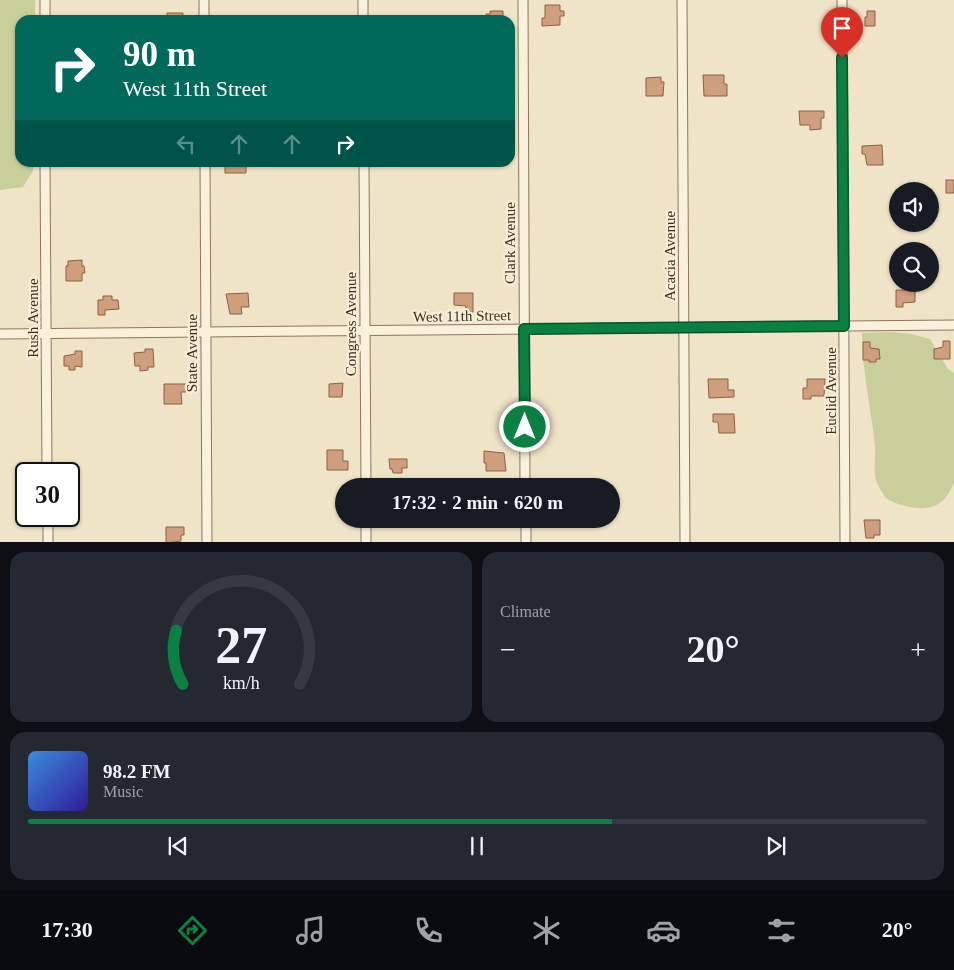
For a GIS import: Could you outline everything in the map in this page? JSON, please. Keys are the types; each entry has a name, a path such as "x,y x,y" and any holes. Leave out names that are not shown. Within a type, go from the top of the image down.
{"street":[{"path":"44,0 45,15"},
{"path":"204,0 204,15"},
{"path":"363,0 363,15"},
{"name":"Clark Avenue","path":"523,0 525,478"},
{"name":"Acacia Avenue","path":"682,0 685,542"},
{"name":"Euclid Avenue","path":"842,0 845,542"},
{"name":"Rush Avenue","path":"46,167 47,462"},
{"name":"State Avenue","path":"205,167 207,542"},
{"name":"Congress Avenue","path":"364,167 366,478"},
{"name":"West 11th Street","path":"0,334 954,325"},
{"path":"48,527 48,542"},
{"path":"366,528 366,542"},
{"path":"526,528 526,542"}],"green space":[{"path":"0,0 35,0 35,15 15,15 15,167 34,167 33,171 23,187 0,190"},
{"path":"892,332 930,339 948,369 954,373 954,482 949,493 942,501 928,508 913,508 888,499 876,480 875,446 865,375 862,333"}],"building":[{"path":"545,5 560,5 560,11 564,11 564,16 560,16 560,25 542,26 542,18 545,18"},
{"path":"490,11 503,11 503,15 486,14 490,14"},
{"path":"867,11 875,11 875,26 865,26"},
{"path":"167,13 183,13 183,15 167,15"},
{"path":"703,75 724,75 724,84 727,84 727,96 704,96"},
{"path":"661,77 661,82 664,82 663,96 646,96 646,78"},
{"path":"799,111 824,111 824,118 821,118 821,129 810,130 810,125 800,125"},
{"path":"882,145 883,165 867,165 865,154 862,154 862,146"},
{"path":"225,167 246,167 246,173 225,173"},
{"path":"946,180 954,180 954,193 946,193"},
{"path":"82,260 85,273 82,273 82,281 66,281 68,261"},
{"path":"896,292 915,292 915,302 903,303 903,307 896,307"},
{"path":"248,293 249,307 241,307 242,314 230,314 226,294"},
{"path":"454,293 473,293 473,312 466,312 466,306 454,305"},
{"path":"103,296 112,296 112,300 118,300 119,309 105,310 105,315 98,315 98,300 103,300"},
{"path":"943,341 950,341 950,359 934,359 934,349 943,347"},
{"path":"863,342 870,342 870,348 879,349 880,359 876,359 876,362 863,360"},
{"path":"145,349 153,349 154,367 148,367 148,370 140,371 140,366 135,366 134,353 145,352"},
{"path":"75,351 82,351 82,367 75,366 75,370 69,370 69,366 64,366 64,356 75,354"},
{"path":"708,379 728,379 728,390 734,390 734,397 709,398"},
{"path":"807,379 825,379 824,396 811,396 811,399 803,399 803,388 807,388"},
{"path":"343,383 342,397 329,397 329,384"},
{"path":"164,384 186,384 186,392 181,392 182,404 164,404"},
{"path":"713,414 734,414 735,433 719,433 718,422 713,422"},
{"path":"327,450 343,450 343,461 348,461 348,470 327,470"},
{"path":"484,451 504,453 506,471 486,471"},
{"path":"389,459 407,459 407,468 402,468 402,473 393,473 392,469 390,469"},
{"path":"864,520 880,520 880,535 874,535 874,538 866,538"},
{"path":"166,527 184,527 184,535 181,535 181,541 166,542"}],"route":[{"path":"525,427 524,329 844,326 842,58"}]}
